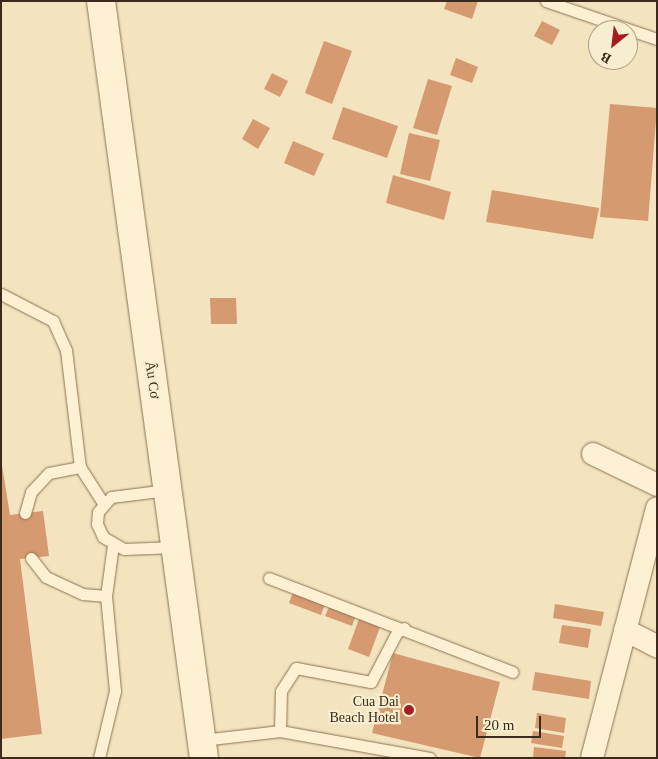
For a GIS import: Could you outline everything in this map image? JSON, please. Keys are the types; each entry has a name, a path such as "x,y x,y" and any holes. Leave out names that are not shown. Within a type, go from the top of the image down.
{"main road":[{"name":"Âu Cơ","path":"101,1 203,749"}],"street":[{"path":"592,454 657,485"},
{"path":"592,758 657,508"},
{"path":"625,630 657,646"}],"lane":[{"path":"546,1 657,39"},
{"path":"1,294 53,320 66,350 80,467 103,503"},
{"path":"25,513 32,492 48,473 80,467"},
{"path":"167,490 111,497 103,503 97,524 113,545 124,550 176,546"},
{"path":"99,758 110,727 115,691 106,596 113,545"},
{"path":"31,558 46,578 83,594 106,596"},
{"path":"269,578 404,628 512,672"},
{"path":"280,731 281,691 296,668 371,682 397,632 404,628"},
{"path":"203,749 280,731 427,757"}],"building":[{"path":"447,1 478,1 472,19 444,9"},
{"path":"542,21 560,30 552,45 534,36"},
{"path":"324,41 352,51 332,104 305,93"},
{"path":"456,58 478,67 472,83 450,75"},
{"path":"272,73 288,81 280,97 264,89"},
{"path":"428,79 452,86 437,135 413,128"},
{"path":"610,104 657,108 648,221 600,217"},
{"path":"343,107 398,126 387,158 332,139"},
{"path":"253,119 270,128 258,149 242,139"},
{"path":"409,133 440,140 430,181 400,174"},
{"path":"293,141 324,154 314,176 284,163"},
{"path":"393,175 451,192 444,220 386,203"},
{"path":"492,190 599,208 593,239 486,222"},
{"path":"210,298 236,298 237,324 211,324"},
{"path":"1,459 10,515 43,511 49,556 20,559 42,734 1,739"},
{"path":"293,592 325,604 321,615 289,603"},
{"path":"555,604 604,612 601,626 553,618"},
{"path":"330,605 356,615 352,626 325,616"},
{"path":"359,619 380,627 369,657 348,649"},
{"path":"562,625 591,629 588,648 559,643"},
{"path":"393,653 500,682 480,758 372,733"},
{"path":"535,672 591,681 589,699 532,690"},
{"path":"537,713 566,718 564,733 535,728"},
{"path":"533,731 564,736 562,748 531,743"},
{"path":"534,747 566,751 565,758 533,758"}],"place":[{"name":"Cua Dai Beach Hotel","path":"409,710"}]}
